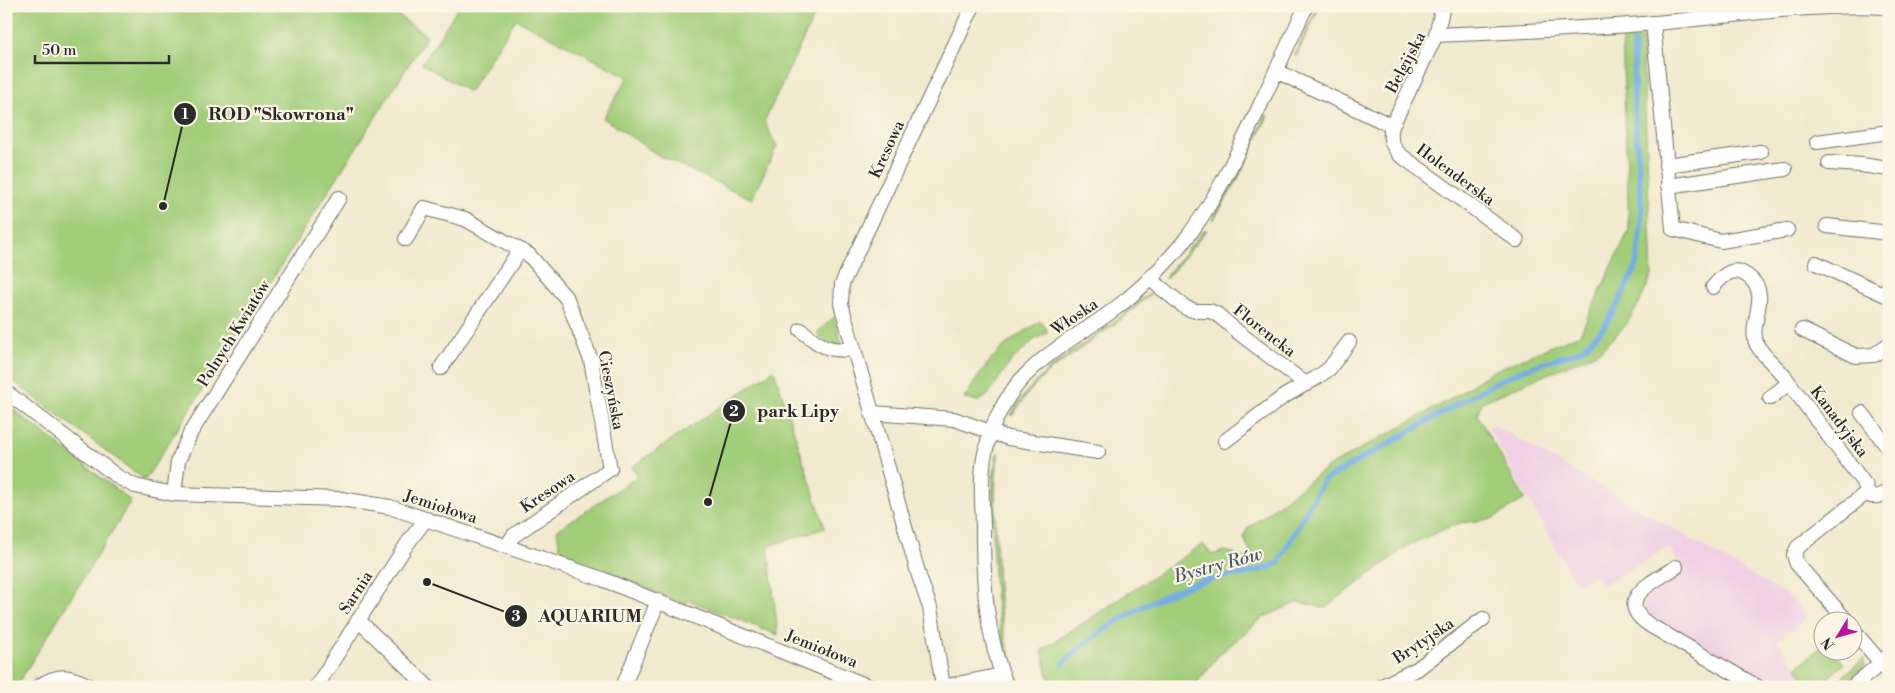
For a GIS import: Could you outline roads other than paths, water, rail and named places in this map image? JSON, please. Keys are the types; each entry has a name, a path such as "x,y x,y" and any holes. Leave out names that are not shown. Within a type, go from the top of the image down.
{"street":[{"name":"Kresowa","path":"854,349 842,308 842,284 973,6"},
{"name":"Włoska","path":"1004,681 997,663 989,627 984,584 982,480 985,452 996,420 1011,393 1033,367 1113,311 1150,279 1181,244 1217,193 1306,6"},
{"path":"1436,35 1443,6"},
{"name":"Belgijska","path":"1392,126 1436,35 1653,23 1789,9 1889,7"},
{"path":"1653,23 1673,229 1721,241 1787,230"},
{"path":"1276,71 1392,126"},
{"name":"Holenderska","path":"1392,126 1391,142 1399,154 1517,240"},
{"path":"1818,142 1889,132"},
{"path":"1666,165 1761,152"},
{"path":"1829,163 1889,169"},
{"path":"1668,186 1785,169"},
{"name":"Polnych Kwiatów","path":"174,494 178,461 191,432 339,198"},
{"name":"Cieszyńska","path":"406,239 424,208 465,219 529,255 567,299 591,360 610,469"},
{"path":"1827,226 1889,234"},
{"path":"441,368 520,250"},
{"path":"1816,263 1885,295 1889,285"},
{"name":"Kanadyjska","path":"1714,286 1727,273 1734,271 1752,279 1758,290 1760,302 1756,325 1756,343 1790,383 1866,486 1867,491 1865,494"},
{"name":"Florencka","path":"1150,279 1186,308 1218,315 1306,384"},
{"path":"801,330 815,343 827,349 854,349 919,576 926,591 943,687 1004,681"},
{"path":"1802,330 1856,356 1874,355 1889,344"},
{"path":"1225,441 1284,397 1329,368 1349,342"},
{"path":"1770,398 1790,383"},
{"name":"Jemiołowa","path":"6,392 126,482 142,488 174,494 341,499 385,506 602,579 870,687"},
{"path":"872,413 954,419 1008,438 1098,452"},
{"path":"1862,413 1889,449"},
{"name":"Kresowa","path":"507,546 513,536 610,469"},
{"path":"1837,610 1797,564 1794,555 1798,547 1865,494 1876,497 1889,490"},
{"name":"Sarnia","path":"316,687 407,544 426,519"},
{"path":"1676,567 1638,593 1634,601 1636,612 1643,621 1651,626 1758,687"},
{"path":"623,687 658,601"},
{"name":"Brytyjska","path":"1380,687 1423,666 1483,619"},
{"path":"358,620 428,687"},
{"path":"1852,687 1886,664 1862,639"},
{"path":"38,687 46,681 72,677 92,687"}],"waterway":[{"name":"Bystry Rów","path":"1063,664 1090,640 1127,616 1166,595 1210,579 1249,573 1278,563 1323,481 1498,381 1531,367 1577,352 1588,344 1604,327 1636,267 1640,240 1642,211 1634,103 1634,43"}],"place":[{"name":"ROD \"Skowrona\"","path":"163,206"},
{"name":"park Lipy","path":"708,502"},
{"name":"AQUARIUM","path":"427,582"}]}
